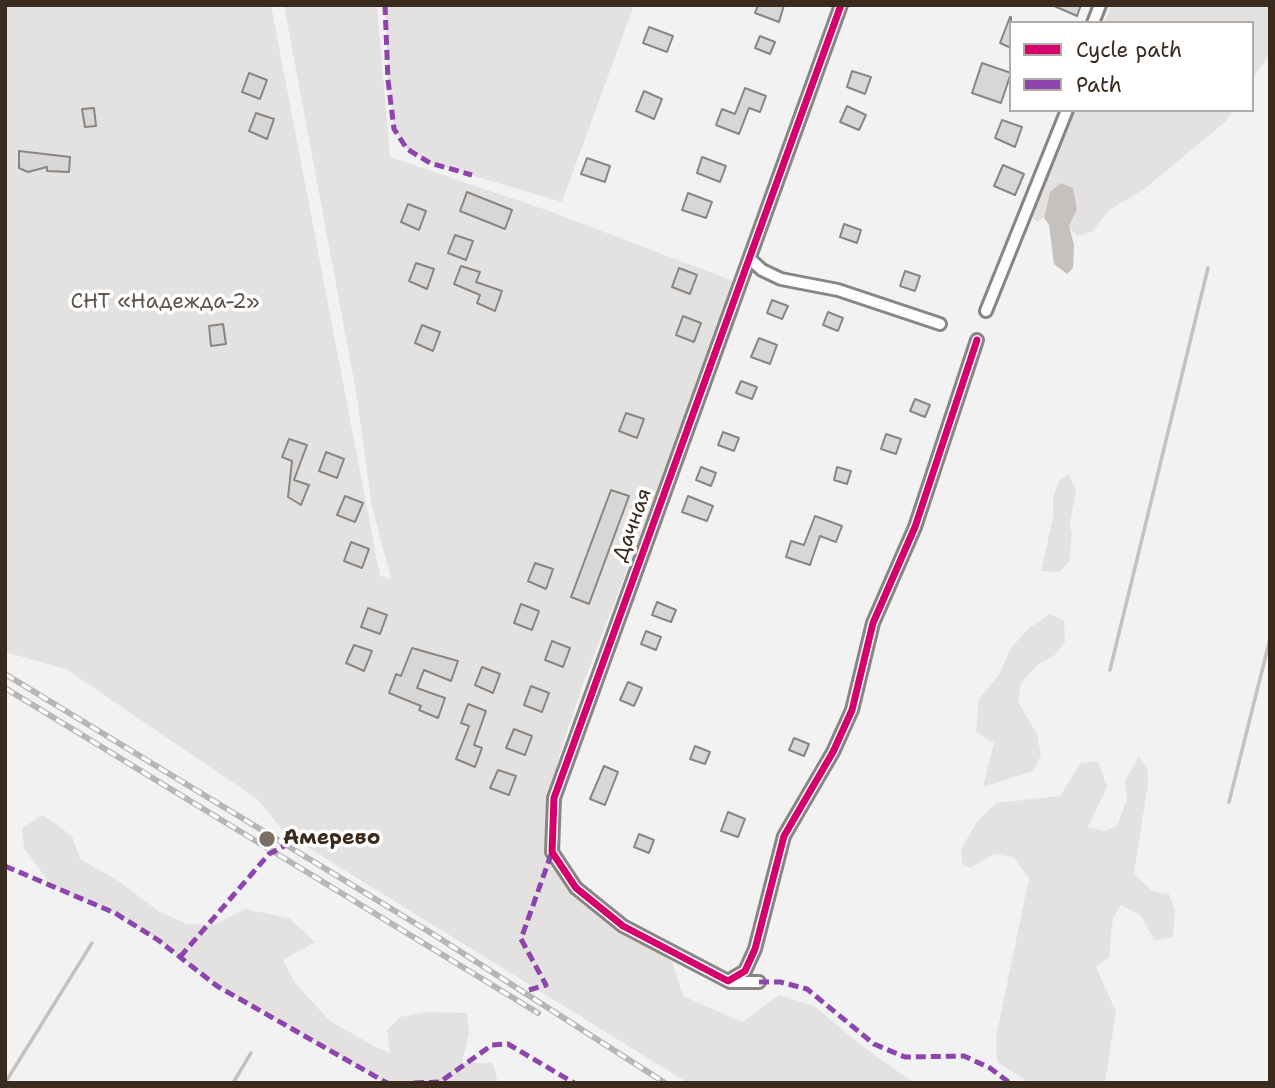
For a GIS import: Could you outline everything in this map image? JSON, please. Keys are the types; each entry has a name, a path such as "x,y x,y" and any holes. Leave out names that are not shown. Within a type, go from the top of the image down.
{"street":[{"name":"Дачная","path":"589,694 751,260 841,5"},
{"path":"986,311 1066,112"},
{"path":"751,260 762,270 781,279 838,290 940,324"},
{"path":"747,274 714,378 589,694 554,799 552,852 576,888 623,926 680,961 728,982 759,982"},
{"path":"728,982 745,971 755,949 784,836 833,752 852,709 873,623 915,527 977,340"}],"green space":[{"name":"СНТ «Надежда-2»","path":"5,5 271,5 380,576 391,579 371,502 357,397 284,5 377,5 390,157 549,211 733,281 687,414 583,684 559,756 549,810 551,846 577,886 672,962 683,996 742,1022 779,995 814,1006 858,1043 914,1083 688,1083 286,834 257,799 66,669 5,652"},
{"path":"385,5 634,5 562,202 430,163 407,149 394,129 388,80"},
{"path":"1111,5 1270,5 1270,53 1254,77 1254,21 1105,21"},
{"path":"1075,112 1232,112 1225,122 1143,190 1109,210 1092,232 1077,236 1068,226 1077,209 1075,201 1050,192 1044,218 1037,222 1031,216 1044,187 1053,155"},
{"path":"1068,474 1076,490 1070,523 1072,535 1069,562 1059,572 1041,571 1053,517 1053,498 1059,481"},
{"path":"1050,614 1064,621 1065,642 1054,656 1038,664 1021,683 1018,702 1037,734 1041,755 1033,771 983,787 994,743 976,732 979,699 999,675 1011,648 1029,628"},
{"path":"1139,756 1147,768 1148,783 1134,874 1152,891 1169,894 1175,911 1173,937 1155,941 1141,916 1121,905 1113,917 1109,957 1096,967 1116,1012 1105,1083 1030,1083 997,1062 996,1037 1029,878 1013,857 994,854 971,868 962,865 961,849 977,822 996,803 1060,796 1081,763 1098,761 1107,787 1088,827 1104,831 1117,826 1127,799 1125,781"},
{"path":"43,815 72,836 80,859 117,880 160,912 187,924 214,925 245,909 289,918 315,942 283,960 295,983 330,1021 374,1046 390,1053 387,1030 400,1017 427,1012 467,1013 469,1033 462,1063 493,1063 498,1083 387,1083 217,986 158,940 115,913 52,886 24,848 22,828"}],"shaded area":[{"path":"1061,183 1073,188 1077,209 1069,226 1074,245 1073,268 1067,274 1054,264 1049,225 1044,218 1050,192"}],"building":[{"path":"758,5 784,5 779,22 755,13"},
{"path":"1052,5 1081,5 1077,16"},
{"path":"1010,17 1011,17 1009,47 1000,43"},
{"path":"649,27 673,36 667,52 643,43"},
{"path":"760,36 775,42 770,54 755,48"},
{"path":"982,63 1009,72 1001,103 972,93"},
{"path":"852,71 871,77 865,94 847,87"},
{"path":"249,73 267,80 260,99 242,92"},
{"path":"745,88 766,96 760,112 749,108 739,134 716,125 722,109 735,114"},
{"path":"644,91 662,99 654,119 636,111"},
{"path":"847,106 866,115 859,130 840,122"},
{"path":"94,108 96,126 85,127 82,109"},
{"path":"256,113 274,119 267,139 249,131"},
{"path":"1002,120 1022,127 1015,147 995,138"},
{"path":"19,151 70,157 69,172 47,171 47,167 28,172 19,168"},
{"path":"702,157 726,166 720,182 697,173"},
{"path":"587,158 610,166 605,182 581,174"},
{"path":"1003,165 1024,174 1015,195 994,186"},
{"path":"467,192 512,210 505,229 460,211"},
{"path":"688,193 712,202 706,218 682,210"},
{"path":"408,204 426,211 419,230 401,222"},
{"path":"844,224 861,230 857,243 840,237"},
{"path":"455,235 473,241 466,260 448,253"},
{"path":"416,263 434,269 427,289 409,281"},
{"path":"461,266 480,272 476,282 502,291 495,311 477,303 480,295 454,284"},
{"path":"679,268 697,275 690,294 672,287"},
{"path":"905,271 920,276 915,291 900,286"},
{"path":"772,300 788,306 782,319 767,313"},
{"path":"828,312 843,318 838,331 823,325"},
{"path":"683,316 701,323 694,342 676,335"},
{"path":"223,324 226,344 211,346 209,326"},
{"path":"422,325 440,332 433,351 415,343"},
{"path":"759,338 777,345 770,364 751,357"},
{"path":"741,381 757,387 752,399 736,393"},
{"path":"915,399 930,405 925,417 910,411"},
{"path":"626,413 644,419 637,438 619,431"},
{"path":"723,432 739,438 734,451 718,445"},
{"path":"886,434 901,439 896,454 881,449"},
{"path":"289,439 307,445 294,480 309,485 301,505 288,497 292,461 282,457"},
{"path":"326,452 344,459 337,478 319,471"},
{"path":"701,467 716,473 711,486 696,480"},
{"path":"837,467 851,471 847,484 834,480"},
{"path":"611,490 629,496 589,604 571,597"},
{"path":"345,496 363,503 355,522 337,515"},
{"path":"688,496 713,506 707,521 682,512"},
{"path":"815,516 842,526 836,542 820,536 810,565 786,557 791,541 804,545"},
{"path":"351,542 369,549 362,568 344,561"},
{"path":"535,563 553,569 546,589 528,581"},
{"path":"657,602 676,610 671,622 652,615"},
{"path":"521,604 539,611 532,630 514,623"},
{"path":"368,608 387,615 380,634 361,627"},
{"path":"646,631 661,637 656,650 641,644"},
{"path":"552,641 570,648 563,667 545,660"},
{"path":"354,645 372,651 364,671 346,663"},
{"path":"412,648 458,661 451,681 424,670 417,688 445,698 438,718 419,710 421,706 389,693 396,674 401,676"},
{"path":"482,667 500,674 493,693 475,685"},
{"path":"628,682 642,688 634,706 620,700"},
{"path":"531,686 549,693 542,712 524,705"},
{"path":"468,704 486,711 474,745 482,748 475,767 456,759 469,726 461,723"},
{"path":"514,729 532,736 525,755 506,748"},
{"path":"794,738 809,744 804,756 789,750"},
{"path":"695,746 710,752 705,764 690,759"},
{"path":"604,766 618,772 605,805 590,799"},
{"path":"498,770 516,776 509,795 490,788"},
{"path":"728,812 745,819 738,837 721,831"},
{"path":"639,834 654,840 649,853 634,847"}],"waterway":[{"path":"1110,670 1208,268"},
{"path":"1229,802 1270,639"},
{"path":"5,1083 92,943"},
{"path":"233,1083 251,1053"}],"railway":[{"path":"5,674 436,936 665,1083"},
{"path":"5,688 538,1013"}],"marked path":[{"path":"385,5 388,80 394,129 407,149 430,163 472,175"},
{"path":"180,957 269,854 290,843"},
{"path":"529,990 546,985 521,939 552,852"},
{"path":"5,866 115,913 158,940 217,986 387,1083"},
{"path":"759,982 780,982 807,989 874,1044 905,1057 964,1056 990,1068 1010,1083"},
{"path":"414,1083 440,1082 492,1045 508,1044 574,1083"}],"cycle path":[{"path":"841,5 554,798 552,852 576,888 623,926 728,981 745,971 755,949 784,836 833,752 852,710 873,623 915,527 977,340"}],"place":[{"name":"Амерево","path":"267,839"}]}
